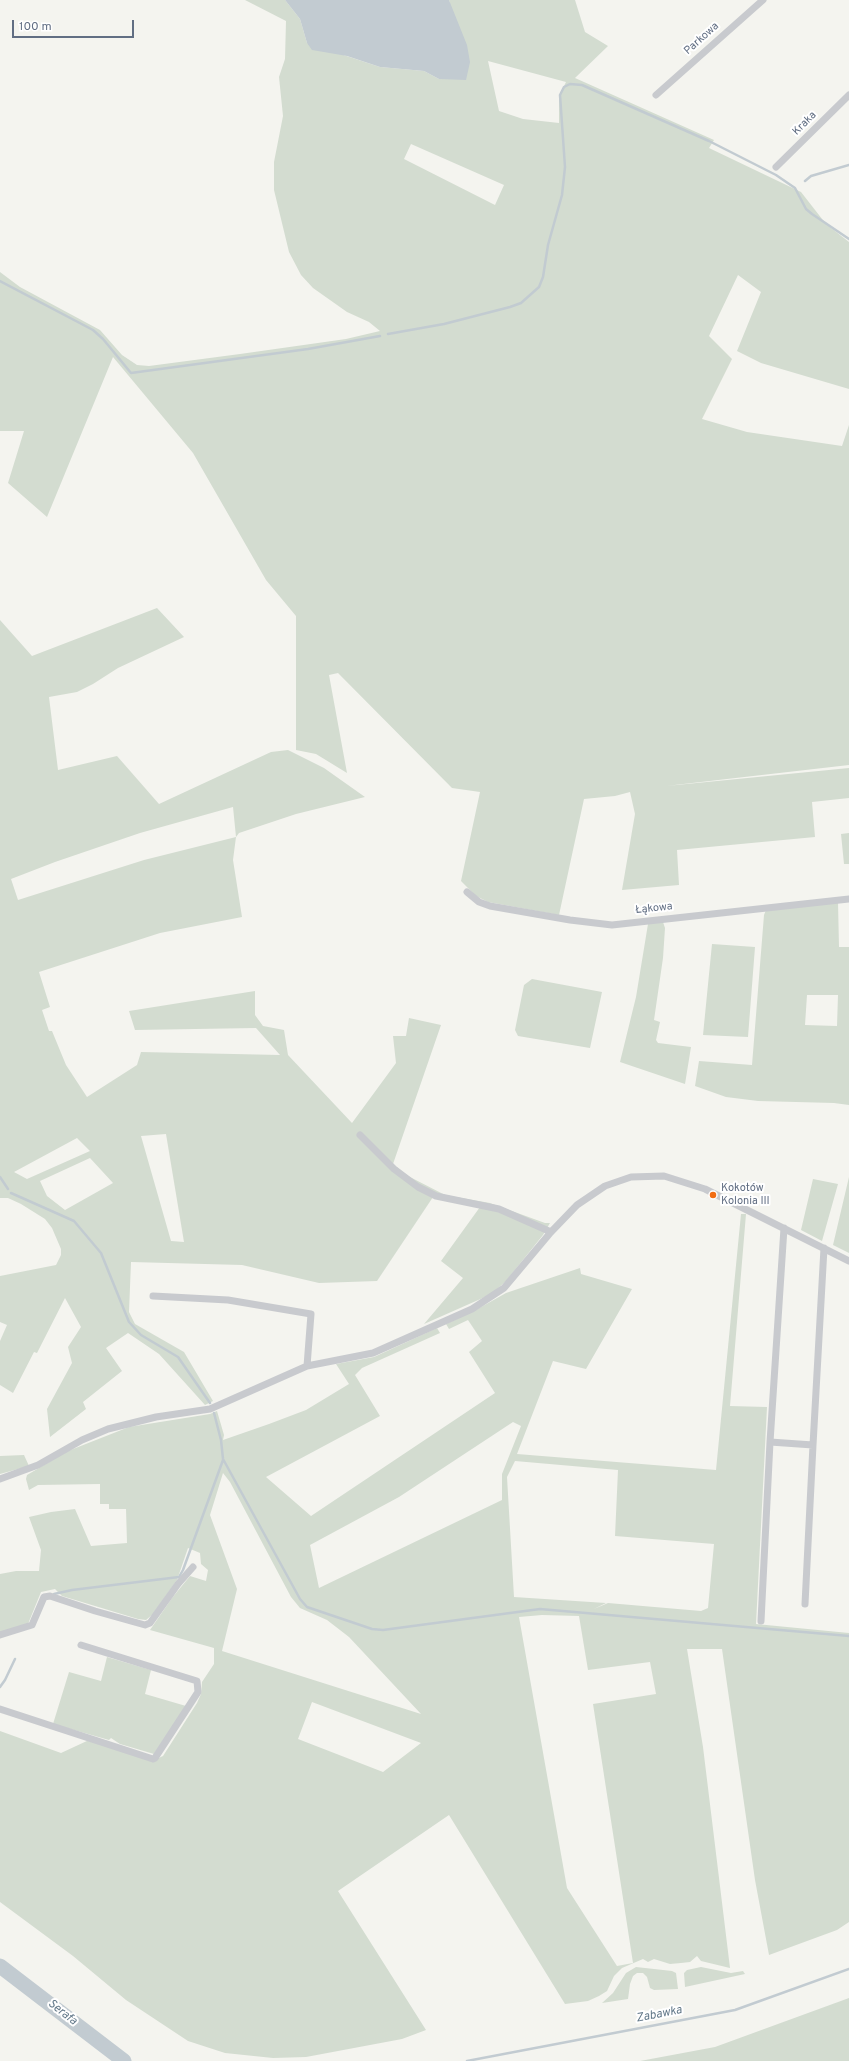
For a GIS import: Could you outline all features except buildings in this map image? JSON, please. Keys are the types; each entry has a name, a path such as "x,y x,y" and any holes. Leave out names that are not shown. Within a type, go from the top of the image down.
{"street":[{"name":"Parkowa","path":"656,95 763,0"},
{"name":"Kraka","path":"776,167 849,95"},
{"name":"Łąkowa","path":"467,892 479,902 490,906 570,920 612,925 849,899"},
{"path":"360,1134 394,1169 418,1187 436,1196 499,1209 551,1232"},
{"path":"0,1479 38,1465 82,1440 108,1429 156,1417 210,1409 307,1366 373,1353 487,1301 500,1292 518,1273 551,1232 577,1205 596,1192 620,1179 640,1175 664,1176 685,1181 726,1198 849,1261"},
{"path":"761,1621 770,1442 784,1228"},
{"path":"805,1604 824,1248"},
{"path":"153,1296 228,1300 311,1314 307,1366"},
{"path":"770,1442 813,1445"},
{"path":"0,1635 32,1625 44,1596 50,1596 95,1611 145,1625 150,1623 178,1584 193,1567"},
{"path":"0,1709 154,1759 198,1692 197,1681 81,1646"}],"shaded area":[{"path":"245,0 285,0 300,19 307,43 380,67 424,71 439,79 450,3 449,0 575,0 585,32 608,46 575,78 714,140 709,148 801,192 826,224 849,242 849,389 761,363 737,351 761,292 738,275 709,336 732,359 702,419 747,432 842,446 849,425 849,765 666,786 849,768 849,798 812,802 815,837 677,850 679,885 622,890 635,814 630,792 615,796 584,799 559,915 488,902 476,896 461,881 480,792 452,788 338,673 329,675 347,773 316,754 296,750 296,616 266,580 193,453 113,357 47,517 8,483 24,431 0,431 0,272 20,287 100,330 122,355 137,365 149,366 240,354 346,339 380,331 369,322 347,312 313,288 301,275 289,252 274,190 274,162 283,116 279,77 285,59 286,21","holes":["488,61 566,82 559,96 559,123 523,119 499,111","411,144 504,185 495,205 404,159"]},
{"path":"285,0 449,0 467,45 470,62 466,80 439,79 424,71 380,67 347,56 312,50 307,43 300,19"},
{"path":"157,608 184,637 118,668 77,692 49,697 58,770 117,756 159,804 271,752 288,750 324,768 365,797 296,814 239,833 236,837 233,860 242,917 160,933 39,972 50,1007 42,1010 49,1031 52,1031 66,1065 87,1097 137,1065 141,1052 280,1055 256,1028 135,1030 129,1011 255,991 255,1015 263,1026 284,1030 288,1055 352,1123 396,1063 393,1036 406,1036 409,1018 441,1025 393,1164 408,1176 445,1195 490,1203 545,1223 550,1223 543,1235 506,1281 496,1290 485,1297 424,1324 463,1278 441,1261 480,1207 433,1197 377,1281 319,1283 242,1265 131,1262 129,1312 135,1324 184,1352 213,1401 205,1405 159,1354 128,1333 106,1348 122,1371 83,1402 86,1409 50,1437 47,1409 72,1363 68,1347 81,1327 65,1298 37,1353 34,1352 13,1393 0,1385 0,1341 7,1325 0,1322 0,1276 56,1265 61,1255 61,1249 52,1228 45,1219 21,1204 8,1198 0,1198 0,620 32,656","holes":["233,807 236,837 144,860 18,900 11,879 55,862 140,833","166,1134 184,1242 171,1241 141,1136","77,1138 90,1151 27,1179 14,1172","90,1158 113,1183 65,1210 47,1196 40,1181"]},
{"path":"849,833 849,864 844,864 841,834"},
{"path":"838,902 839,947 849,947 849,1105 834,1103 758,1101 726,1097 695,1086 699,1061 752,1065 764,915 766,910","holes":["807,995 838,995 837,1026 805,1025"]},
{"path":"663,922 665,928 663,958 654,1020 660,1022 656,1040 658,1043 691,1047 685,1084 620,1062 636,997 648,924"},
{"path":"712,944 755,947 748,1037 703,1035"},
{"path":"532,979 602,992 590,1048 518,1036 515,1030 524,985"},
{"path":"849,1177 849,1253 833,1245"},
{"path":"813,1179 838,1184 822,1241 801,1230"},
{"path":"741,1214 746,1214 730,1406 767,1407 756,1624 849,1633 849,1922 837,1930 769,1955 755,1880 722,1649 687,1649 703,1747 730,1968 701,1961 697,1956 690,1962 670,1964 654,1959 648,1962 643,1959 622,1968 614,1976 607,1991 599,1996 588,2001 565,2004 449,1815 338,1891 426,2030 402,2039 306,2057 273,2058 225,2053 188,2041 126,2000 73,1956 0,1902 0,1731 61,1753 89,1740 152,1761 163,1756 197,1703 201,1694 202,1682 214,1664 214,1648 150,1630 172,1598 190,1576 206,1581 208,1570 201,1564 200,1553 188,1548 177,1580 153,1614 146,1620 138,1619 62,1596 55,1589 41,1592 28,1624 0,1632 0,1574 16,1571 39,1571 41,1550 29,1517 75,1509 91,1546 127,1543 126,1509 109,1509 109,1504 100,1504 100,1484 38,1485 29,1490 26,1479 27,1475 68,1451 129,1427 210,1414 217,1411 224,1435 223,1440 269,1424 306,1410 349,1384 336,1364 374,1357 437,1328 440,1333 362,1368 355,1375 380,1416 266,1477 311,1516 495,1393 469,1352 482,1341 468,1320 449,1329 446,1324 474,1311 506,1293 580,1268 581,1274 632,1289 586,1369 553,1361 517,1454 716,1470","holes":["513,1422 521,1426 502,1474 502,1500 319,1588 310,1545 399,1497","515,1461 618,1470 615,1536 714,1544 708,1608 701,1611 608,1603 594,1609 606,1603 514,1597 507,1477","223,1473 230,1482 291,1597 300,1608 327,1620 349,1637 421,1714 222,1651 237,1589 210,1515","542,1615 579,1616 588,1670 650,1662 656,1694 593,1704 633,1963 617,1966 567,1888 519,1617","312,1702 421,1743 383,1772 298,1739"]},
{"path":"24,1455 29,1466 0,1474 0,1456"},
{"path":"107,1657 151,1670 145,1694 186,1706 154,1754 120,1744 111,1738 109,1740 53,1724 69,1672 101,1681"},
{"path":"636,1967 672,1971 676,1973 678,1989 654,1990 650,1988 647,1977 643,1973 637,1973 633,1976 630,1984 628,1999 602,2003 613,1993 626,1973"},
{"path":"701,1967 731,1973 743,1971 745,1974 685,1987 684,1973 687,1970"},
{"path":"849,1998 849,2061 640,2061 715,2047"}],"waterway":[{"path":"388,334 444,324 510,307 521,303 539,287 543,277 548,245 562,195 565,167 560,95 564,87 570,84 582,85 709,141 776,175 795,188 806,209 849,239"},
{"path":"805,181 811,176 849,165"},
{"path":"0,281 93,330 103,339 131,373 308,349 380,336"},
{"path":"0,1177 8,1189"},
{"path":"11,1193 74,1221 101,1253 129,1322 141,1335 178,1357 210,1403"},
{"path":"214,1413 221,1440 223,1459 300,1599 307,1607 372,1629 383,1630 540,1609 849,1636"},
{"path":"54,1594 72,1590 179,1577 183,1570 223,1460"},
{"path":"0,1687 15,1659"},
{"name":"Serafa","path":"0,1966 124,2061"},
{"name":"Zabawka","path":"467,2061 735,2010 849,1969"}],"place":[{"name":"Kokotów Kolonia III","path":"713,1195"}]}
